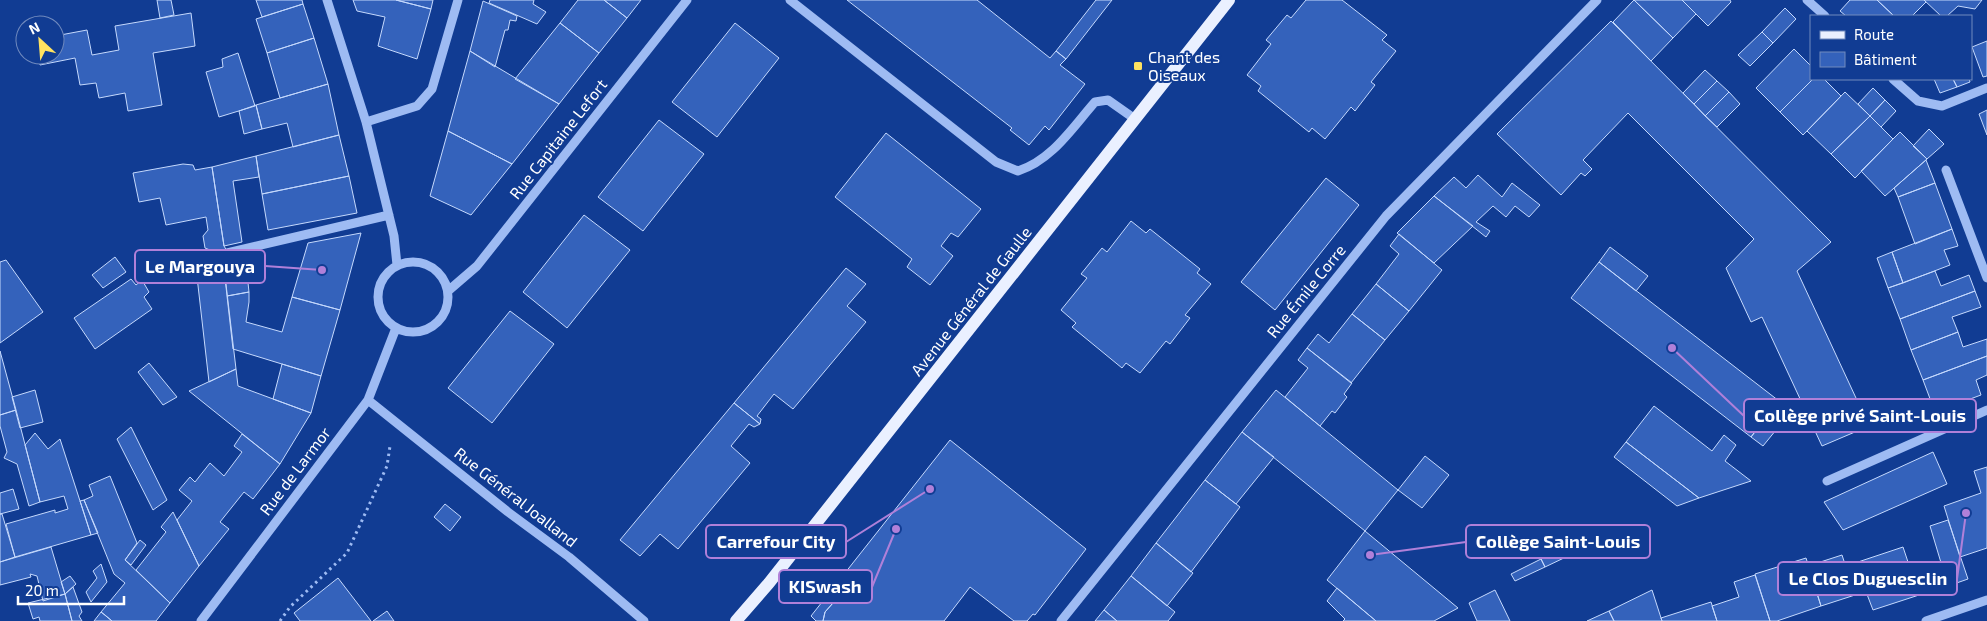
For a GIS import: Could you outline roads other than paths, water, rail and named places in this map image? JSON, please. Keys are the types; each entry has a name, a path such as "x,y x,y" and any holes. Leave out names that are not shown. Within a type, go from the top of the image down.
{"main road":[{"name":"Avenue Général de Gaulle","path":"736,621 769,583 1229,0"}],"street":[{"path":"327,0 366,122 394,236 397,265"},
{"path":"366,122 418,106 432,89 458,0"},
{"name":"Rue Capitaine Lefort","path":"448,291 477,266 687,0"},
{"path":"790,0 996,162 1018,171 1035,166 1052,151 1095,102 1108,100 1135,119"},
{"name":"Rue Émile Corre","path":"1061,621 1386,216 1597,0"},
{"path":"1807,0 1824,15"},
{"path":"1894,80 1918,101 1942,106 1987,88"},
{"path":"1946,170 1987,278"},
{"path":"188,262 389,215"},
{"path":"418,261 429,265 444,280 448,291 445,313 438,322 418,332 396,328 384,317 377,302 381,280 397,265 418,261"},
{"name":"Rue de Larmor","path":"201,621 368,400 396,328"},
{"name":"Rue Général Joalland","path":"368,400 569,557 644,621"},
{"path":"1827,481 1987,410"},
{"path":"1926,621 1987,600"}],"place":[{"name":"Chant des Oiseaux","path":"1138,66"},
{"name":"Le Margouya","path":"322,270"},
{"name":"Collège privé Saint-Louis","path":"1672,348"},
{"name":"Carrefour City","path":"930,489"},
{"name":"Le Clos Duguesclin","path":"1966,513"},
{"name":"KISwash","path":"896,529"},
{"name":"Collège Saint-Louis","path":"1370,555"}]}
